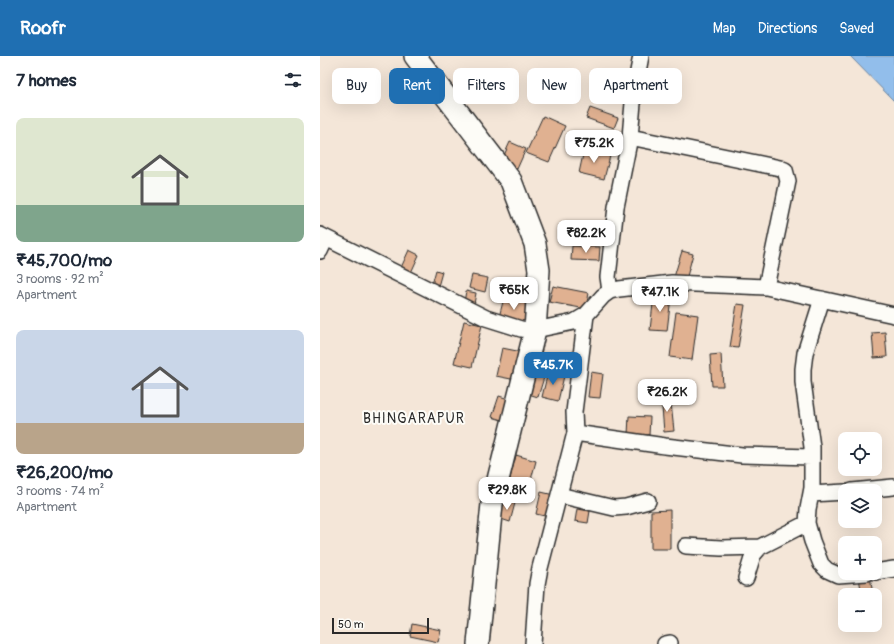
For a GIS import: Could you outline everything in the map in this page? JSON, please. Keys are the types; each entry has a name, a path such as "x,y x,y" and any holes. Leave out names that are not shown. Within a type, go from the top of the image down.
{"street":[{"path":"415,56 512,181 535,244 539,270 536,330 492,504 478,644"},
{"path":"610,291 608,277 616,207 630,137 634,92 641,56"},
{"path":"630,137 785,170 788,181 766,287"},
{"path":"322,241 486,318 521,329 536,330 574,322 586,315 603,296 610,291 672,283 766,287 894,315"},
{"path":"822,299 805,353 803,369 812,447 811,494 807,523 821,564 827,570 838,575"},
{"path":"533,644 537,584 540,568 576,433 574,412 586,315"},
{"path":"576,433 742,455 811,457"},
{"path":"882,489 893,488"},
{"path":"811,494 838,492"},
{"path":"559,495 614,508 626,507 648,501"},
{"path":"746,578 753,555 760,547 807,523"},
{"path":"686,546 721,548 760,547"},
{"path":"882,571 894,570"}],"water":[{"path":"850,56 894,56 894,101"}],"building":[{"path":"590,108 618,118 614,128 586,118"},
{"path":"543,116 565,126 549,162 526,153"},
{"path":"510,142 526,149 517,169 501,162"},
{"path":"584,150 610,156 604,179 579,173"},
{"path":"572,246 600,247 599,261 571,260"},
{"path":"409,250 419,255 409,277 399,272"},
{"path":"682,251 693,254 686,280 674,277"},
{"path":"436,270 442,272 437,290 431,288"},
{"path":"472,275 488,278 485,292 469,288"},
{"path":"553,286 589,293 586,309 549,302"},
{"path":"466,291 476,293 474,304 464,302"},
{"path":"505,294 530,301 523,327 498,321"},
{"path":"654,295 671,297 667,331 650,330"},
{"path":"737,304 745,305 738,348 730,347"},
{"path":"676,312 698,315 692,360 670,357"},
{"path":"464,321 482,325 472,367 454,363"},
{"path":"885,332 887,357 874,358 872,333"},
{"path":"502,348 522,352 516,380 496,376"},
{"path":"721,354 723,386 712,386 710,355"},
{"path":"531,371 545,374 538,397 525,393"},
{"path":"548,372 564,376 558,401 542,397"},
{"path":"591,372 603,374 600,398 588,397"},
{"path":"670,394 674,431 664,432 661,395"},
{"path":"499,396 512,400 505,421 492,417"},
{"path":"629,416 650,417 649,435 628,434"},
{"path":"516,455 536,461 528,491 508,486"},
{"path":"541,492 554,495 549,517 536,514"},
{"path":"504,499 515,503 510,522 498,518"},
{"path":"577,509 590,511 588,523 575,521"},
{"path":"670,510 670,549 651,549 651,511"},
{"path":"859,580 871,580 872,588 861,588"},
{"path":"412,624 441,630 438,642 410,636"}],"district":[{"name":"BHINGARAPUR","path":"414,418"}]}
